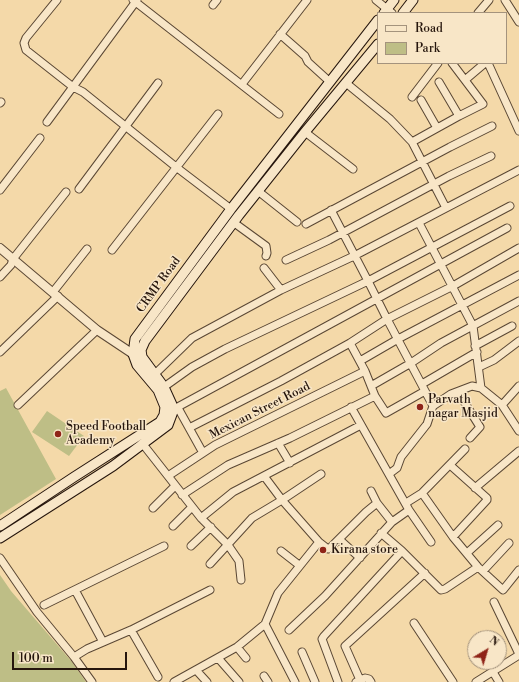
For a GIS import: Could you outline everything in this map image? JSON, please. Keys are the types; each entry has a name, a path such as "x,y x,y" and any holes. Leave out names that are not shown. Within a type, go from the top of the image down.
{"main road":[{"path":"388,12 394,0"},
{"path":"404,12 413,0"},
{"name":"CRMP Road","path":"133,354 135,339 231,208 377,21"},
{"name":"CRMP Road","path":"176,408 164,387 142,358 141,350 145,341 233,222 377,45"},
{"path":"0,526 160,422 164,415 165,407 158,390 137,365 133,354"},
{"path":"0,538 113,466 168,425 176,408"}],"street":[{"path":"57,0 26,38 24,43 26,50 231,208"},
{"path":"242,84 307,0"},
{"path":"376,0 388,12"},
{"path":"479,12 489,0"},
{"path":"505,0 519,20"},
{"path":"47,122 135,1 279,114"},
{"path":"280,34 306,56 308,62 330,82"},
{"path":"412,97 437,64"},
{"path":"412,142 483,104 453,64"},
{"path":"465,80 486,64"},
{"path":"487,64 519,131"},
{"path":"439,82 459,116"},
{"path":"79,189 158,83"},
{"path":"346,83 390,120 412,142 446,208"},
{"path":"421,100 437,128"},
{"path":"112,250 218,114"},
{"path":"306,224 492,126"},
{"path":"305,132 352,169"},
{"path":"0,190 40,138"},
{"path":"286,260 343,233 433,184 491,156"},
{"path":"155,374 192,338 282,290 354,256 519,170"},
{"path":"258,191 297,222"},
{"path":"0,277 11,265 13,260 66,192"},
{"path":"164,387 192,367 225,349 368,281 510,206"},
{"path":"331,210 433,406"},
{"path":"233,222 266,246 266,256"},
{"path":"419,223 473,326 481,388"},
{"path":"203,453 176,408 507,228"},
{"path":"0,248 97,330 133,354"},
{"path":"189,428 281,381 350,343 387,319 453,286 519,248"},
{"path":"0,352 55,294 87,249"},
{"path":"264,268 282,290"},
{"path":"360,361 398,339 519,275"},
{"path":"371,386 411,363 441,343 519,301"},
{"path":"350,343 365,371 375,396 384,411 388,413 476,349 512,326"},
{"path":"18,405 97,330"},
{"path":"479,367 494,360 519,340"},
{"name":"Mexican Street Road","path":"168,476 222,441 365,371"},
{"path":"389,474 397,468 401,458 427,424 433,406 451,394 472,386 481,388 502,405 518,428"},
{"path":"502,405 519,386"},
{"path":"458,392 480,427 470,438"},
{"path":"182,495 228,466 375,396"},
{"path":"351,407 406,502 409,510 431,542"},
{"path":"201,518 233,492 361,425"},
{"path":"142,443 201,518 228,545 239,561 241,580"},
{"path":"278,443 290,463"},
{"path":"406,502 422,493 465,449"},
{"path":"475,488 519,452"},
{"path":"450,465 487,498 486,503 452,537"},
{"path":"210,564 252,518 321,474"},
{"path":"264,476 282,500 318,542 328,549 377,503"},
{"path":"152,508 175,486"},
{"path":"371,491 377,503 392,522"},
{"path":"422,493 452,537 481,569 503,590 519,570"},
{"path":"173,526 192,507"},
{"path":"290,630 325,596 381,533 392,522 409,510"},
{"path":"467,553 498,525"},
{"path":"191,546 210,527"},
{"path":"381,533 402,551 439,588 443,590 481,569 509,543"},
{"path":"339,539 360,558"},
{"path":"174,682 237,647 265,624 278,593 318,542"},
{"path":"44,605 164,546"},
{"path":"281,551 299,565"},
{"path":"338,682 322,639 402,551"},
{"path":"0,558 37,612 74,657 92,682"},
{"path":"371,682 365,678 358,681 345,646 426,574"},
{"path":"75,590 103,642"},
{"path":"74,657 87,648 131,630 210,590"},
{"path":"476,682 519,654 494,602"},
{"path":"414,623 453,682"},
{"path":"265,624 295,682"},
{"path":"131,630 158,677"},
{"path":"237,647 246,658"},
{"path":"302,652 315,682"},
{"path":"218,658 239,682"},
{"path":"196,670 207,682"},
{"path":"493,672 499,682"}],"green space":[{"path":"6,388 56,479 0,515 0,391"},
{"name":"Speed Football Academy","path":"47,411 84,436 69,456 32,432"},
{"path":"0,575 11,591 72,662 86,682 0,682"}],"place":[{"name":"Parvath nagar Masjid","path":"420,407"},
{"name":"Speed Football Academy","path":"58,434"},
{"name":"Kirana store","path":"323,550"}]}
